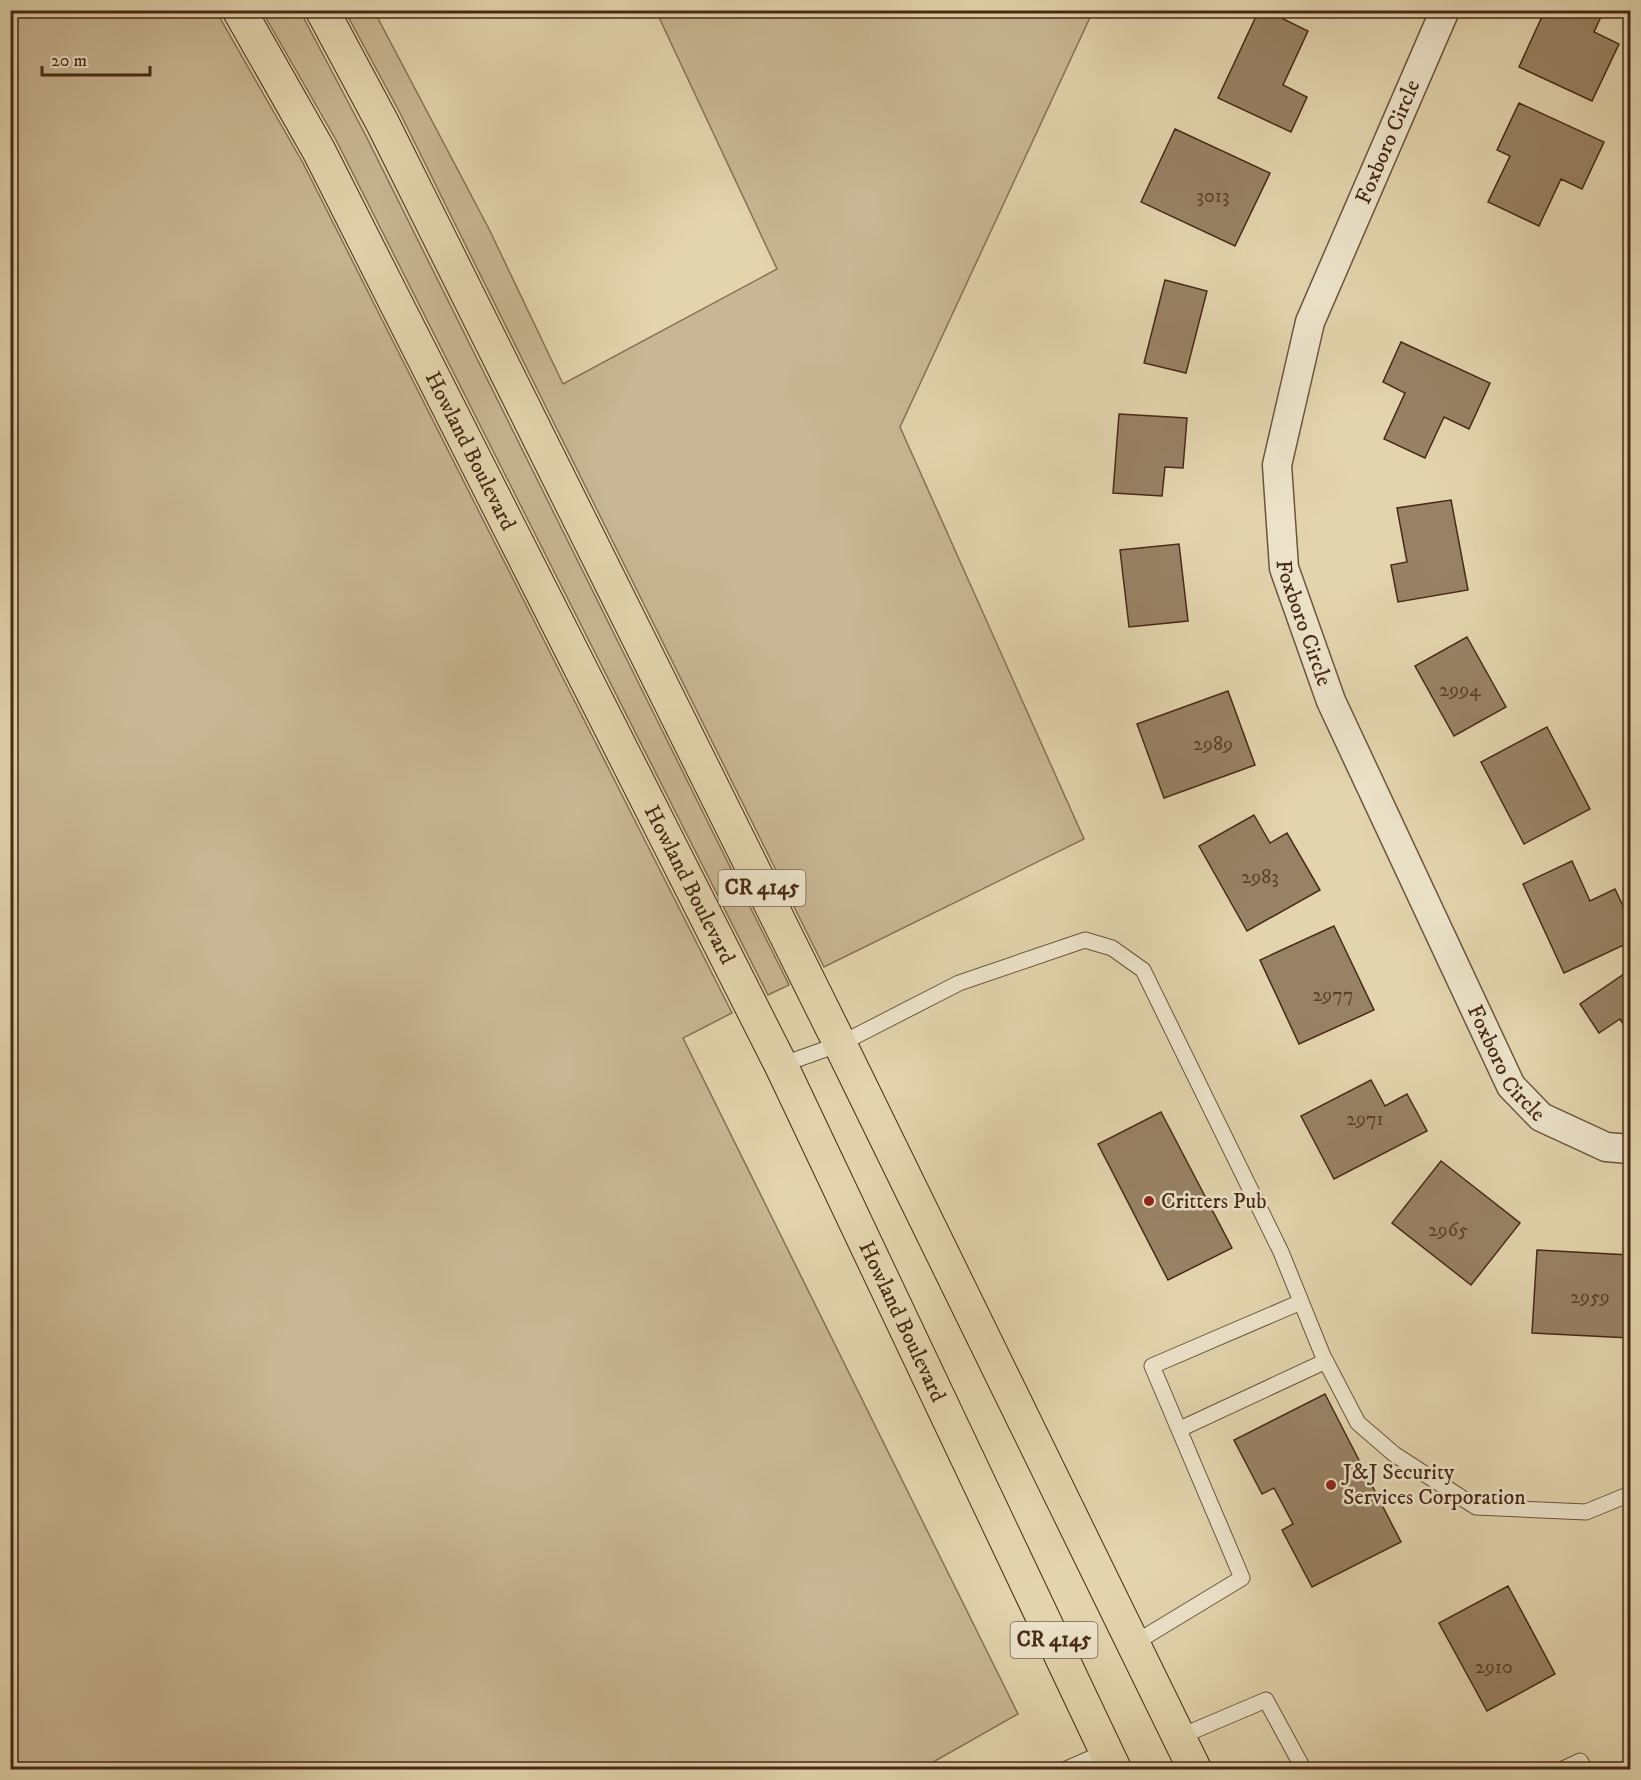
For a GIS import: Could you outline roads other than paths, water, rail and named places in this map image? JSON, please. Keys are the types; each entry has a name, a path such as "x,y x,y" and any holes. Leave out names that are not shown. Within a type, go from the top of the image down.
{"main road":[{"name":"Howland Boulevard","path":"239,10 324,162 781,1065 1111,1760"},
{"name":"CR 4145","path":"322,10 383,124 840,1044 1195,1770"}],"street":[{"name":"Foxboro Circle","path":"1445,10 1310,322 1276,465 1284,568 1331,701 1511,1086 1541,1117 1606,1147 1630,1149"}],"lane":[{"path":"781,1065 840,1044 959,983 1085,940 1112,948 1143,970 1281,1252 1326,1361 1358,1423 1394,1454 1476,1507 1586,1512 1630,1494"},
{"path":"1133,1644 1242,1578 1152,1366 1300,1302"},
{"path":"1180,1429 1326,1361"},
{"path":"1179,1737 1266,1700 1304,1770"},
{"path":"1064,1770 1111,1760"},
{"path":"1561,1770 1580,1761 1585,1770"}],"place":[{"name":"Critters Pub","path":"1149,1201"},
{"name":"J&J Security Services Corporation","path":"1331,1485"}]}
